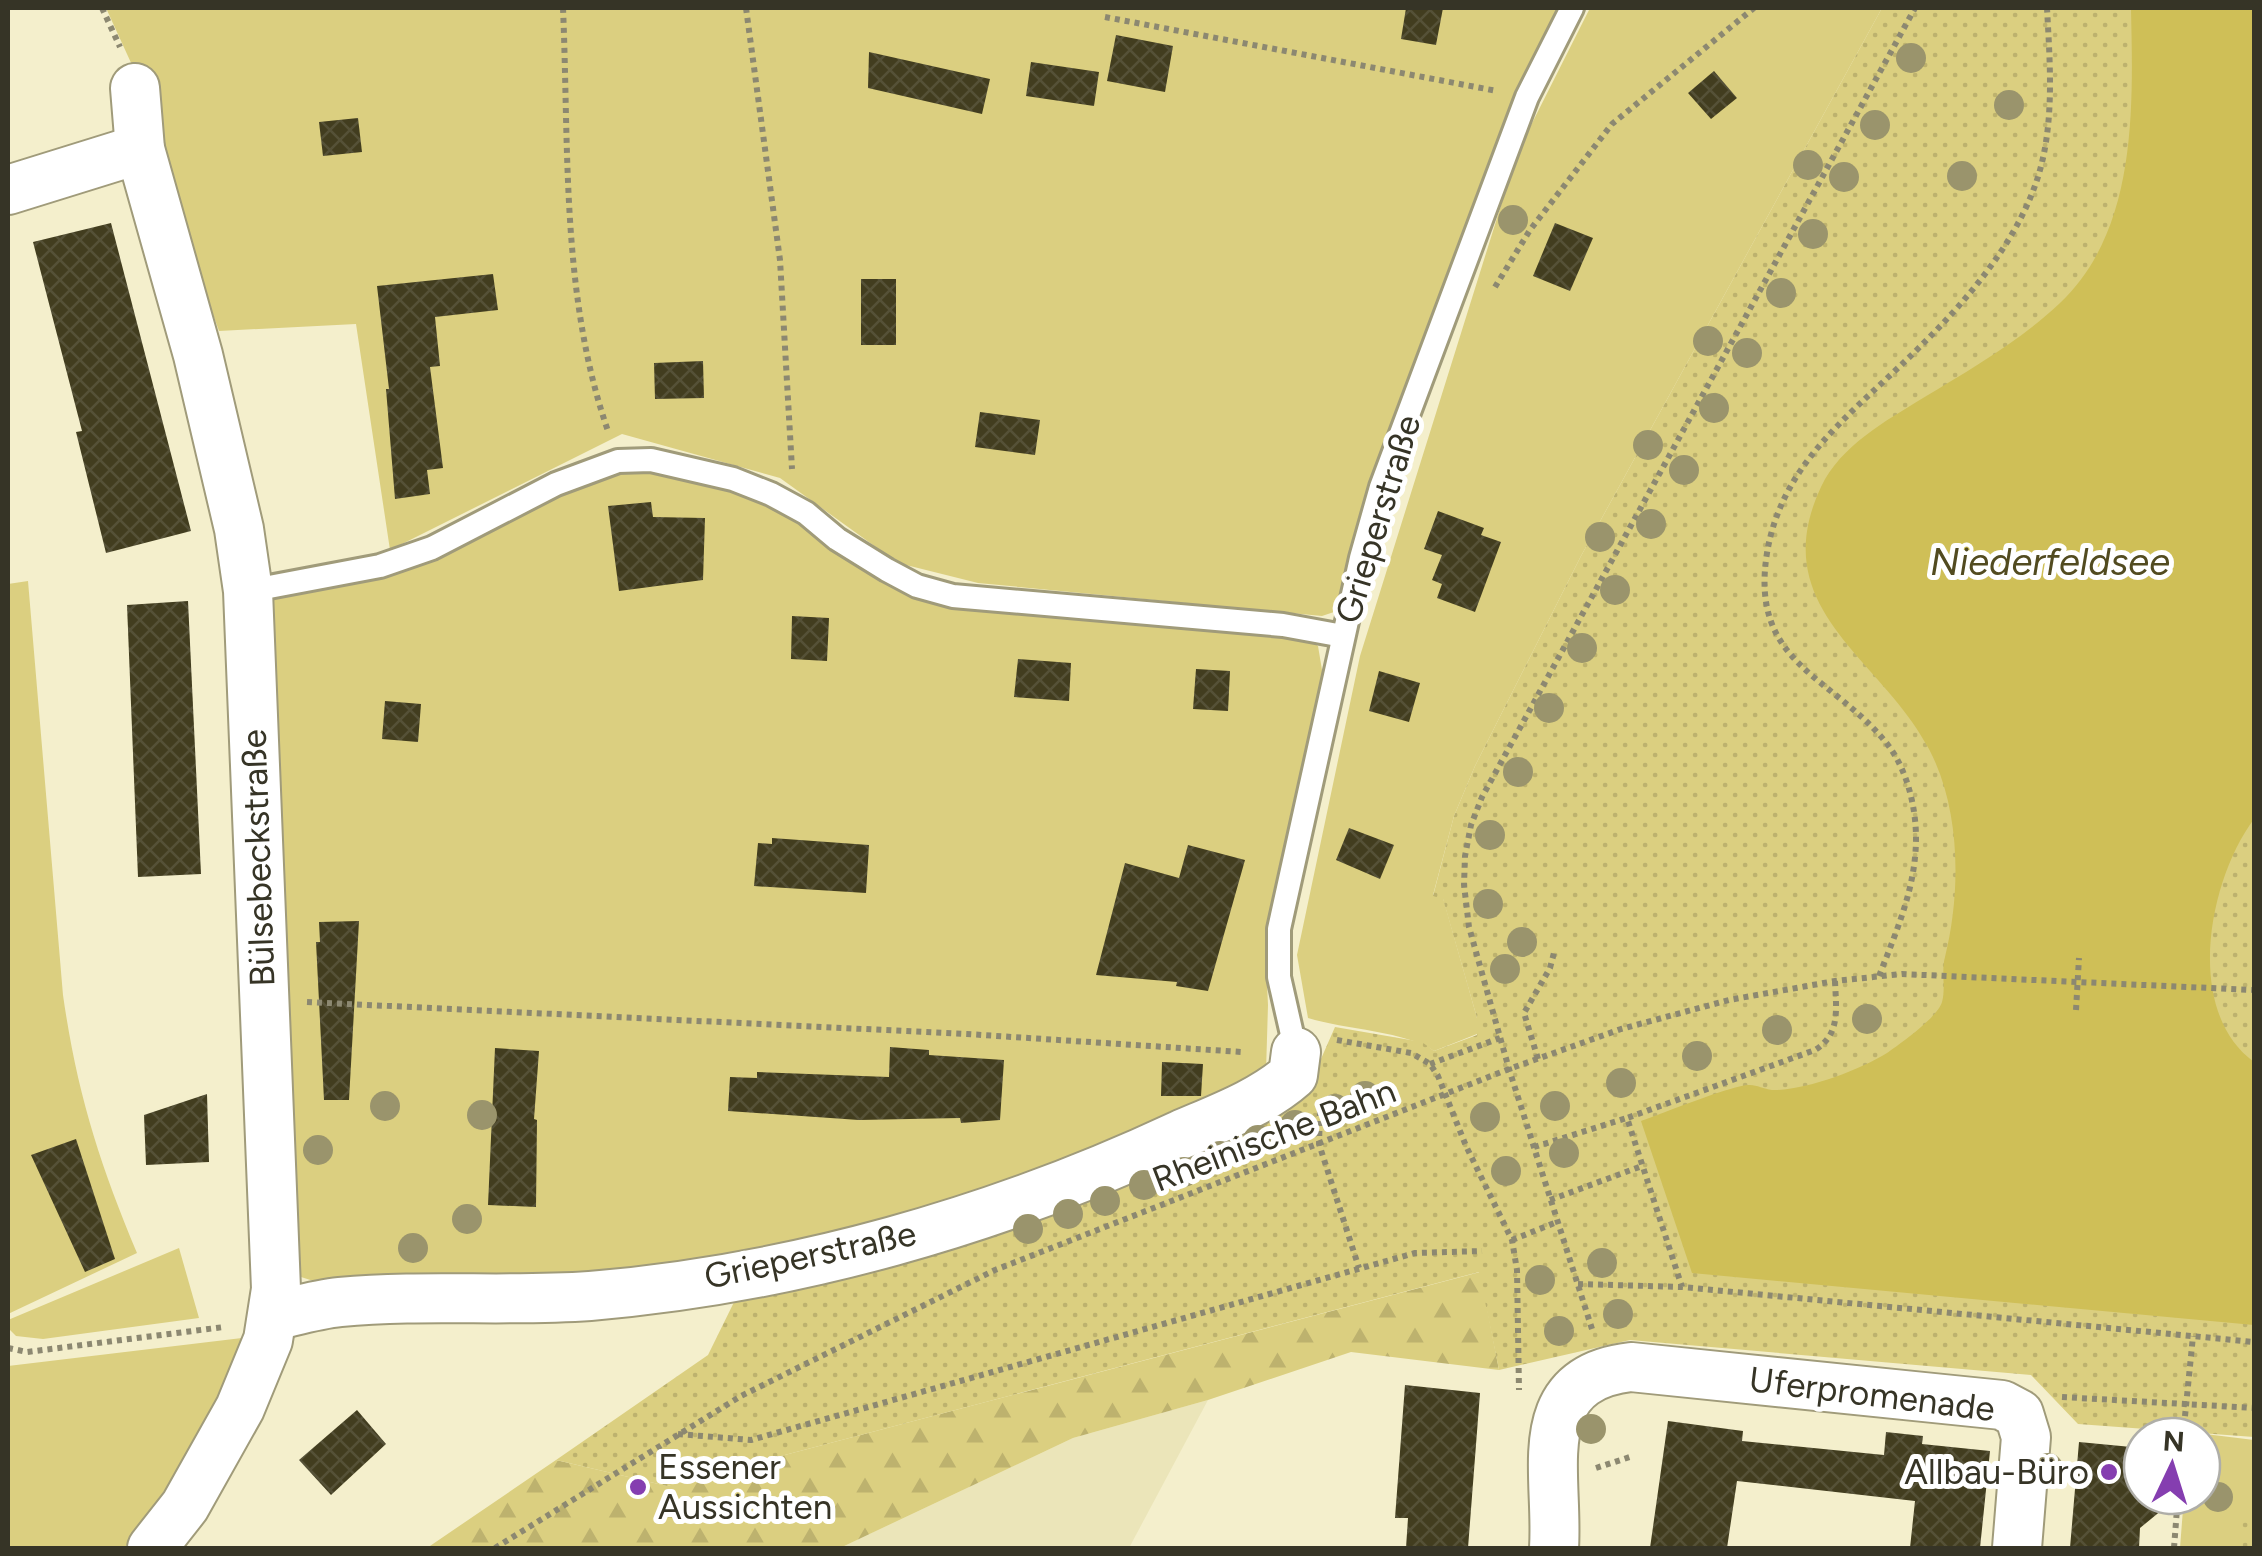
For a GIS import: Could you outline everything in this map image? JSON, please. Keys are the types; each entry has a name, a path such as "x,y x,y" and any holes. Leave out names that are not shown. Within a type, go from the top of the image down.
{"street":[{"name":"Bülsebeckstraße","path":"135,88 140,148 198,355 239,529 248,591 276,1266 273,1316 263,1355 224,1442 185,1506 152,1548"},
{"path":"8,190 140,148"},
{"name":"Grieperstraße","path":"273,1316 339,1302 590,1296 718,1278 847,1253 1068,1184 1152,1149 1268,1094 1293,1074 1296,1052"},
{"name":"Uferpromenade","path":"1606,1370 1631,1367 2002,1405 2019,1414"},
{"path":"1554,1548 1556,1418 1572,1391 1606,1370"},
{"path":"2017,1548 2026,1437 2019,1414"}],"lane":[{"name":"Grieperstraße","path":"1296,1052 1279,978 1279,929 1343,636 1381,486 1527,97 1572,8"},
{"path":"248,591 337,576 412,555 556,484 618,460 650,460 733,479 796,507 887,570 917,586 954,596 1283,625 1343,636"}],"path":[{"path":"563,8 576,308 592,384 618,460"},
{"path":"746,8 780,260 796,507"},
{"path":"1492,293 1530,230 1612,124 1754,8"},
{"path":"1606,1370 1509,1069 1469,927 1464,885 1471,825 1482,797 1915,8"},
{"path":"1880,976 1912,882 1916,834 1910,791 1890,748 1803,669 1773,630 1765,604 1767,551 1780,506 1806,459 1840,420 1960,304 1993,261 2025,207 2036,184 2046,140 2047,8"},
{"path":"1105,17 1527,97"},
{"path":"1538,1059 1524,1014 1550,968 1555,949"},
{"path":"2076,1010 2079,958"},
{"name":"Rheinische Bahn","path":"495,1548 740,1396 995,1270 1621,1029 1729,1000 1880,976 1921,974 2254,989"},
{"path":"1534,1147 1626,1118 1826,1044 1837,1020 1834,981"},
{"path":"262,1000 967,1034 1232,1053"},
{"path":"1430,1064 1500,1038"},
{"path":"1296,1052 1336,1040 1411,1053 1430,1064 1512,1240 1517,1270 1519,1408"},
{"path":"1626,1118 1682,1287"},
{"path":"1319,1144 1359,1268"},
{"path":"1550,1200 1642,1166"},
{"path":"1512,1240 1557,1222"},
{"path":"676,1434 751,1440 1415,1252 1482,1251"},
{"path":"1578,1284 1682,1287 2254,1342"},
{"path":"8,1348 26,1352 112,1344 209,1331 273,1316"},
{"path":"2185,1416 2193,1336"},
{"name":"Uferpromenade","path":"2019,1414 2065,1396 2254,1408"},
{"path":"1554,1464 1597,1468 1633,1456"},
{"path":"2174,1548 2176,1516"}],"shaded area":[{"path":"1208,1400 1129,1548 840,1548 1073,1438"}],"green space":[{"path":"106,8 1564,8 1402,409 1339,602 1334,612 1322,616 978,583 898,563 780,478 622,434 390,550 356,324 219,331 175,208 132,65"},
{"path":"1590,8 1882,8 1581,556 1475,766 1454,816 1433,895 1443,898 1477,1018 1477,1034 1434,1051 1409,1039 1308,1018 1297,955 1360,656 1518,151"},
{"path":"1882,8 2254,8 2254,1437 2222,1435 2222,1416 2122,1416 2122,1427 2078,1424 2031,1375 1630,1340 1499,1370 1479,1272 667,1486 556,1460 708,1355 738,1294 1310,1084 1335,1027 1422,1042 1434,1051 1477,1035 1477,1018 1443,899 1433,896 1454,816 1475,766 1581,556"},
{"path":"617,472 658,472 744,489 937,602 1302,635 1318,646 1324,682 1265,942 1266,1072 1164,1123 923,1215 809,1244 598,1276 323,1284 301,1277 289,1262 270,601 567,487"},
{"path":"28,581 63,995 91,1127 137,1253 8,1314 8,584"},
{"path":"179,1248 199,1318 43,1339 16,1336 8,1328 8,1320"},
{"path":"1480,1272 1499,1370 1351,1352 1208,1400 1073,1438 840,1548 427,1548 556,1460 667,1486"},
{"path":"242,1338 193,1449 161,1501 124,1548 8,1548 8,1366"},
{"path":"2222,1436 2254,1440 2254,1548 2180,1548 2182,1516 2222,1516"},
{"path":"2254,1518 2254,1548 2241,1548 2238,1531 2242,1519"}],"water":[{"name":"Niederfeldsee","path":"2131,8 2254,8 2254,819 2225,875 2210,944 2211,978 2218,1011 2232,1039 2254,1062 2254,1325 1692,1273 1641,1121 1742,1086 1785,1089 1847,1072 1876,1060 1901,1043 1942,1002 1954,906 1955,851 1940,773 1908,716 1836,629 1817,599 1807,566 1807,530 1821,487 1852,446 2028,330 2060,303 2086,273 2104,239 2126,164 2132,85"}],"building":[{"path":"1406,8 1443,8 1436,45 1401,39"},
{"path":"1116,35 1173,46 1165,92 1107,81"},
{"path":"869,52 990,79 982,114 868,88"},
{"path":"1031,62 1099,72 1094,106 1026,96"},
{"path":"1714,71 1737,98 1711,119 1688,93"},
{"path":"358,118 362,152 323,156 319,122"},
{"path":"111,223 191,531 106,553 76,432 82,431 33,242"},
{"path":"1555,223 1593,238 1570,291 1533,276"},
{"path":"493,274 498,310 435,317 440,366 430,367 443,468 427,470 430,494 395,499 389,389 377,286"},
{"path":"861,279 896,279 896,345 861,345"},
{"path":"703,361 704,398 655,399 654,363"},
{"path":"980,412 1040,420 1035,455 975,447"},
{"path":"651,502 653,517 705,518 703,580 619,591 608,506"},
{"path":"1438,511 1484,528 1481,535 1501,542 1475,612 1437,598 1442,584 1432,580 1442,555 1424,549"},
{"path":"188,601 201,874 138,877 127,605"},
{"path":"792,616 829,618 827,661 791,659"},
{"path":"1018,659 1071,663 1069,701 1014,697"},
{"path":"1196,669 1230,671 1228,711 1193,709"},
{"path":"1379,671 1420,683 1409,722 1369,711"},
{"path":"385,701 421,704 418,742 382,739"},
{"path":"1349,828 1394,845 1380,879 1336,860"},
{"path":"772,838 869,845 866,893 754,886 758,843 772,844"},
{"path":"1188,845 1245,860 1208,991 1176,986 1177,982 1096,975 1125,863 1179,878"},
{"path":"359,921 349,1100 324,1100 316,942 320,942 319,922"},
{"path":"890,1047 929,1050 929,1055 1004,1060 1000,1120 859,1120 728,1111 730,1077 757,1078 757,1072 889,1077"},
{"path":"495,1048 539,1051 534,1119 536,1207 488,1205"},
{"path":"1162,1062 1203,1064 1201,1096 1161,1096"},
{"path":"207,1094 209,1162 146,1165 144,1115"},
{"path":"76,1139 115,1259 85,1272 31,1155"},
{"path":"1405,1385 1480,1393 1468,1548 1406,1548 1408,1518 1395,1518"},
{"path":"357,1410 386,1444 331,1495 299,1460"},
{"path":"1668,1421 1743,1431 1742,1441 1884,1455 1886,1432 1923,1436 1922,1444 1990,1451 1980,1548 1910,1548 1915,1501 1737,1481 1727,1548 1650,1548"},
{"name":"Allbau-Büro","path":"2079,1442 2122,1446 2122,1516 2155,1516 2140,1528 2139,1548 2070,1548"}],"place":[{"name":"Allbau-Büro","path":"2109,1472"},
{"name":"Essener Aussichten","path":"638,1487"}]}
